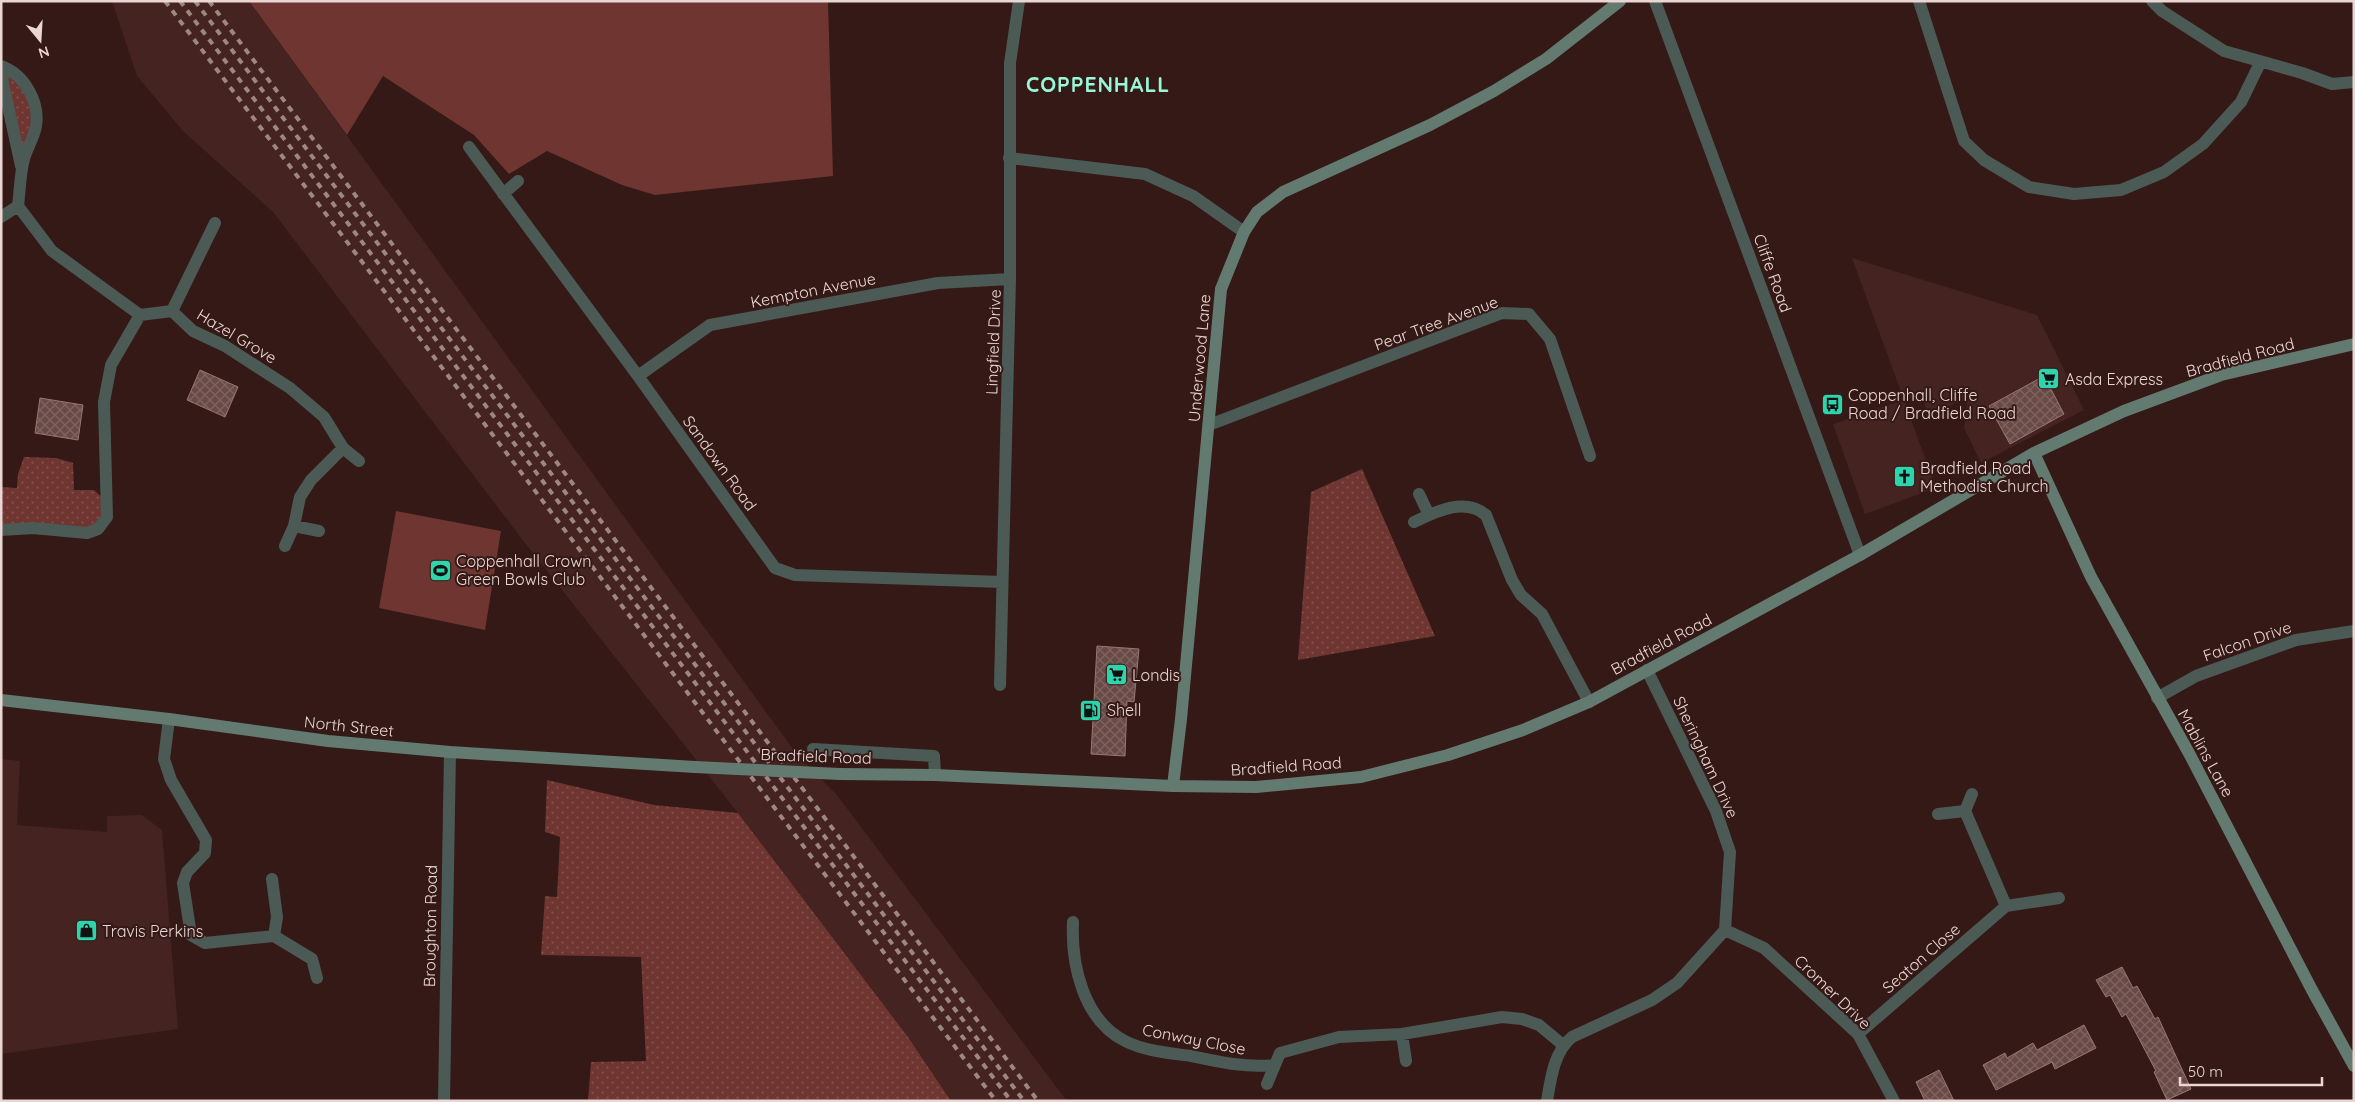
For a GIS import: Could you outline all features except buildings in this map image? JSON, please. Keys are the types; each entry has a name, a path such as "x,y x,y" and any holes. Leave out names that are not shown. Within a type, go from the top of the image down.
{"main road":[{"name":"Underwood Lane","path":"1173,786 1221,289 1244,232 1258,212 1283,192 1430,125 1494,91 1546,59 1620,1"},
{"name":"Bradfield Road","path":"695,767 840,774 935,775 1173,786 1256,787 1361,776 1448,754 1523,730 1589,702 1860,555 2034,453 2124,411 2221,375 2354,344"},
{"name":"Mablins Lane","path":"2034,453 2091,577 2190,755 2312,990 2354,1066"},
{"name":"North Street","path":"1,700 169,719 328,741 450,752 695,767"}],"street":[{"name":"Lingfield Drive","path":"1000,685 1010,279 1010,63 1019,1"},
{"name":"Cliffe Road","path":"1655,1 1860,555"},
{"path":"1919,1 1964,140 1984,160 2029,187 2074,194 2121,190 2164,172 2203,144 2241,102 2260,63"},
{"path":"2152,1 2162,12 2224,51 2260,63 2302,73 2332,84 2354,82"},
{"path":"1,66 11,70 22,80 30,94 35,109 36,125 22,171 18,206 52,250 140,315 111,365 104,402 107,518 98,529 87,533 33,528 1,530"},
{"path":"1,74 22,171"},
{"name":"Sandown Road","path":"469,147 638,376 775,568 795,575 1002,582"},
{"path":"1009,158 1145,174 1193,196 1244,232"},
{"path":"503,194 518,181"},
{"path":"1,217 18,206"},
{"path":"172,311 215,223"},
{"name":"Kempton Avenue","path":"638,376 710,326 938,283 1010,279"},
{"name":"Hazel Grove","path":"140,315 172,311 193,331 226,346 290,388 324,417 343,448 359,461"},
{"name":"Pear Tree Avenue","path":"1209,425 1502,313 1529,314 1550,339 1590,456"},
{"path":"284,546 294,526 300,497 311,480 343,448"},
{"path":"1419,494 1428,515"},
{"path":"1414,522 1446,508 1459,507 1479,510 1486,515 1520,595 1542,614 1589,702"},
{"path":"294,526 319,531"},
{"name":"Falcon Drive","path":"2157,698 2196,676 2296,640 2354,631"},
{"name":"Sheringham Drive","path":"1647,670 1716,811 1730,852 1725,930"},
{"path":"169,719 164,759 171,780 206,840 204,852 188,872 183,883 191,934 205,943 274,936 312,960 317,978"},
{"name":"Bradfield Road","path":"813,749 934,756 935,775"},
{"name":"Broughton Road","path":"444,1101 450,752"},
{"path":"1972,794 1965,811 2006,906 2059,898"},
{"path":"1938,814 1965,811"},
{"path":"272,879 277,917 274,936"},
{"name":"Seaton Close","path":"1858,1034 2006,906"},
{"name":"Conway Close","path":"1073,922 1072,950 1075,967 1083,990 1094,1012 1106,1028 1125,1042 1242,1066 1274,1064"},
{"path":"1547,1101 1556,1058 1563,1045 1572,1036 1652,1000 1677,982 1725,930"},
{"name":"Cromer Drive","path":"1725,930 1764,948 1858,1034 1894,1101"},
{"path":"1267,1084 1280,1053 1340,1037 1402,1034 1502,1017 1522,1019 1539,1025 1563,1045"},
{"path":"1402,1034 1406,1061"}],"shaded area":[{"path":"112,1 249,1 798,756 837,795 1067,1101 951,1101 908,1037 738,813 525,543 273,212 183,131 137,76"},
{"path":"249,1 826,1 828,2 833,176 655,195 622,185 547,151 509,174 474,135 383,76 347,135"},
{"path":"11,69 35,109 25,157 2,74"},
{"path":"1852,258 2037,315 2084,410 1981,463 1964,428 1968,398 1929,415 1920,394 1904,400"},
{"path":"1904,400 1936,488 1865,514 1833,424"},
{"path":"24,457 56,458 73,463 74,490 94,490 107,502 98,529 1,530 1,487 17,488 18,474"},
{"path":"1362,469 1435,636 1298,660 1311,492"},
{"name":"Coppenhall Crown Green Bowls Club","path":"396,511 501,531 485,630 379,608"},
{"name":"Travis Perkins","path":"1,759 20,761 17,825 107,832 107,816 142,815 162,830 178,1029 1,1054"},
{"path":"547,780 654,805 738,813 908,1037 951,1101 588,1101 591,1062 646,1061 641,957 541,955 545,896 557,897 560,837 545,832"}],"railway":[{"path":"165,1 996,1101"},
{"path":"180,1 1011,1101"},
{"path":"195,1 1024,1101"},
{"path":"209,1 1038,1101"}],"place":[{"name":"Asda Express","path":"2049,379"},
{"name":"Coppenhall, Cliffe Road / Bradfield Road","path":"1832,404"},
{"name":"Bradfield Road Methodist Church","path":"1904,477"},
{"name":"Coppenhall Crown Green Bowls Club","path":"440,570"},
{"name":"Londis","path":"1116,675"},
{"name":"Shell","path":"1091,710"},
{"name":"Travis Perkins","path":"86,931"}],"district":[{"name":"COPPENHALL","path":"1098,84"}]}
